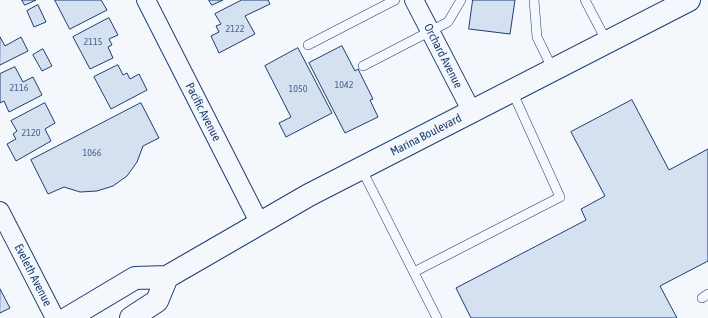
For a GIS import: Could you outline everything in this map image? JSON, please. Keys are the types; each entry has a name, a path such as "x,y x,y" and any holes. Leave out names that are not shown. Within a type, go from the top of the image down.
{"main road":[{"name":"Marina Boulevard","path":"68,318 135,278 166,277 361,168 689,0"},
{"path":"131,318 157,301 166,277"}],"street":[{"name":"Pacific Avenue","path":"146,0 260,224"},
{"name":"Orchard Avenue","path":"414,0 472,112"},
{"name":"Eveleth Avenue","path":"0,211 55,318"}],"lane":[{"path":"308,45 395,0"},
{"path":"363,66 448,22 461,0"},
{"path":"534,0 537,37 552,70"},
{"path":"585,0 607,42"},
{"path":"414,272 560,198 512,91"},
{"path":"361,168 437,318"}],"building":[{"path":"22,0 36,0 25,5"},
{"path":"55,0 101,0 107,10 70,29"},
{"path":"209,0 223,0 212,5"},
{"path":"242,0 268,0 270,4 245,16 255,34 219,53 211,36 219,32 216,26 221,24 215,14"},
{"path":"473,0 515,0 510,34 469,29"},
{"path":"38,5 46,22 34,27 27,11"},
{"path":"109,18 118,35 109,39 112,45 108,47 113,58 90,69 73,37"},
{"path":"0,37 5,46 21,37 28,51 0,65"},
{"path":"342,46 355,71 358,69 373,99 370,100 378,117 345,133 309,63"},
{"path":"298,48 332,113 286,137 279,123 291,117 265,66"},
{"path":"43,49 52,66 42,71 33,55"},
{"path":"118,65 123,75 127,73 130,79 139,74 147,90 111,109 94,77"},
{"path":"15,67 23,82 33,77 42,95 9,112 4,101 0,103 0,74"},
{"path":"632,100 669,170 708,149 708,261 660,286 677,318 471,318 456,288 586,220 581,209 605,196 571,132"},
{"path":"45,103 55,123 45,129 51,141 16,161 7,144 16,139 13,134 17,131 11,121"},
{"path":"141,103 159,138 143,146 137,162 127,176 113,186 97,191 80,192 64,187 48,194 31,160"},
{"path":"0,289 10,308 0,313"}]}
